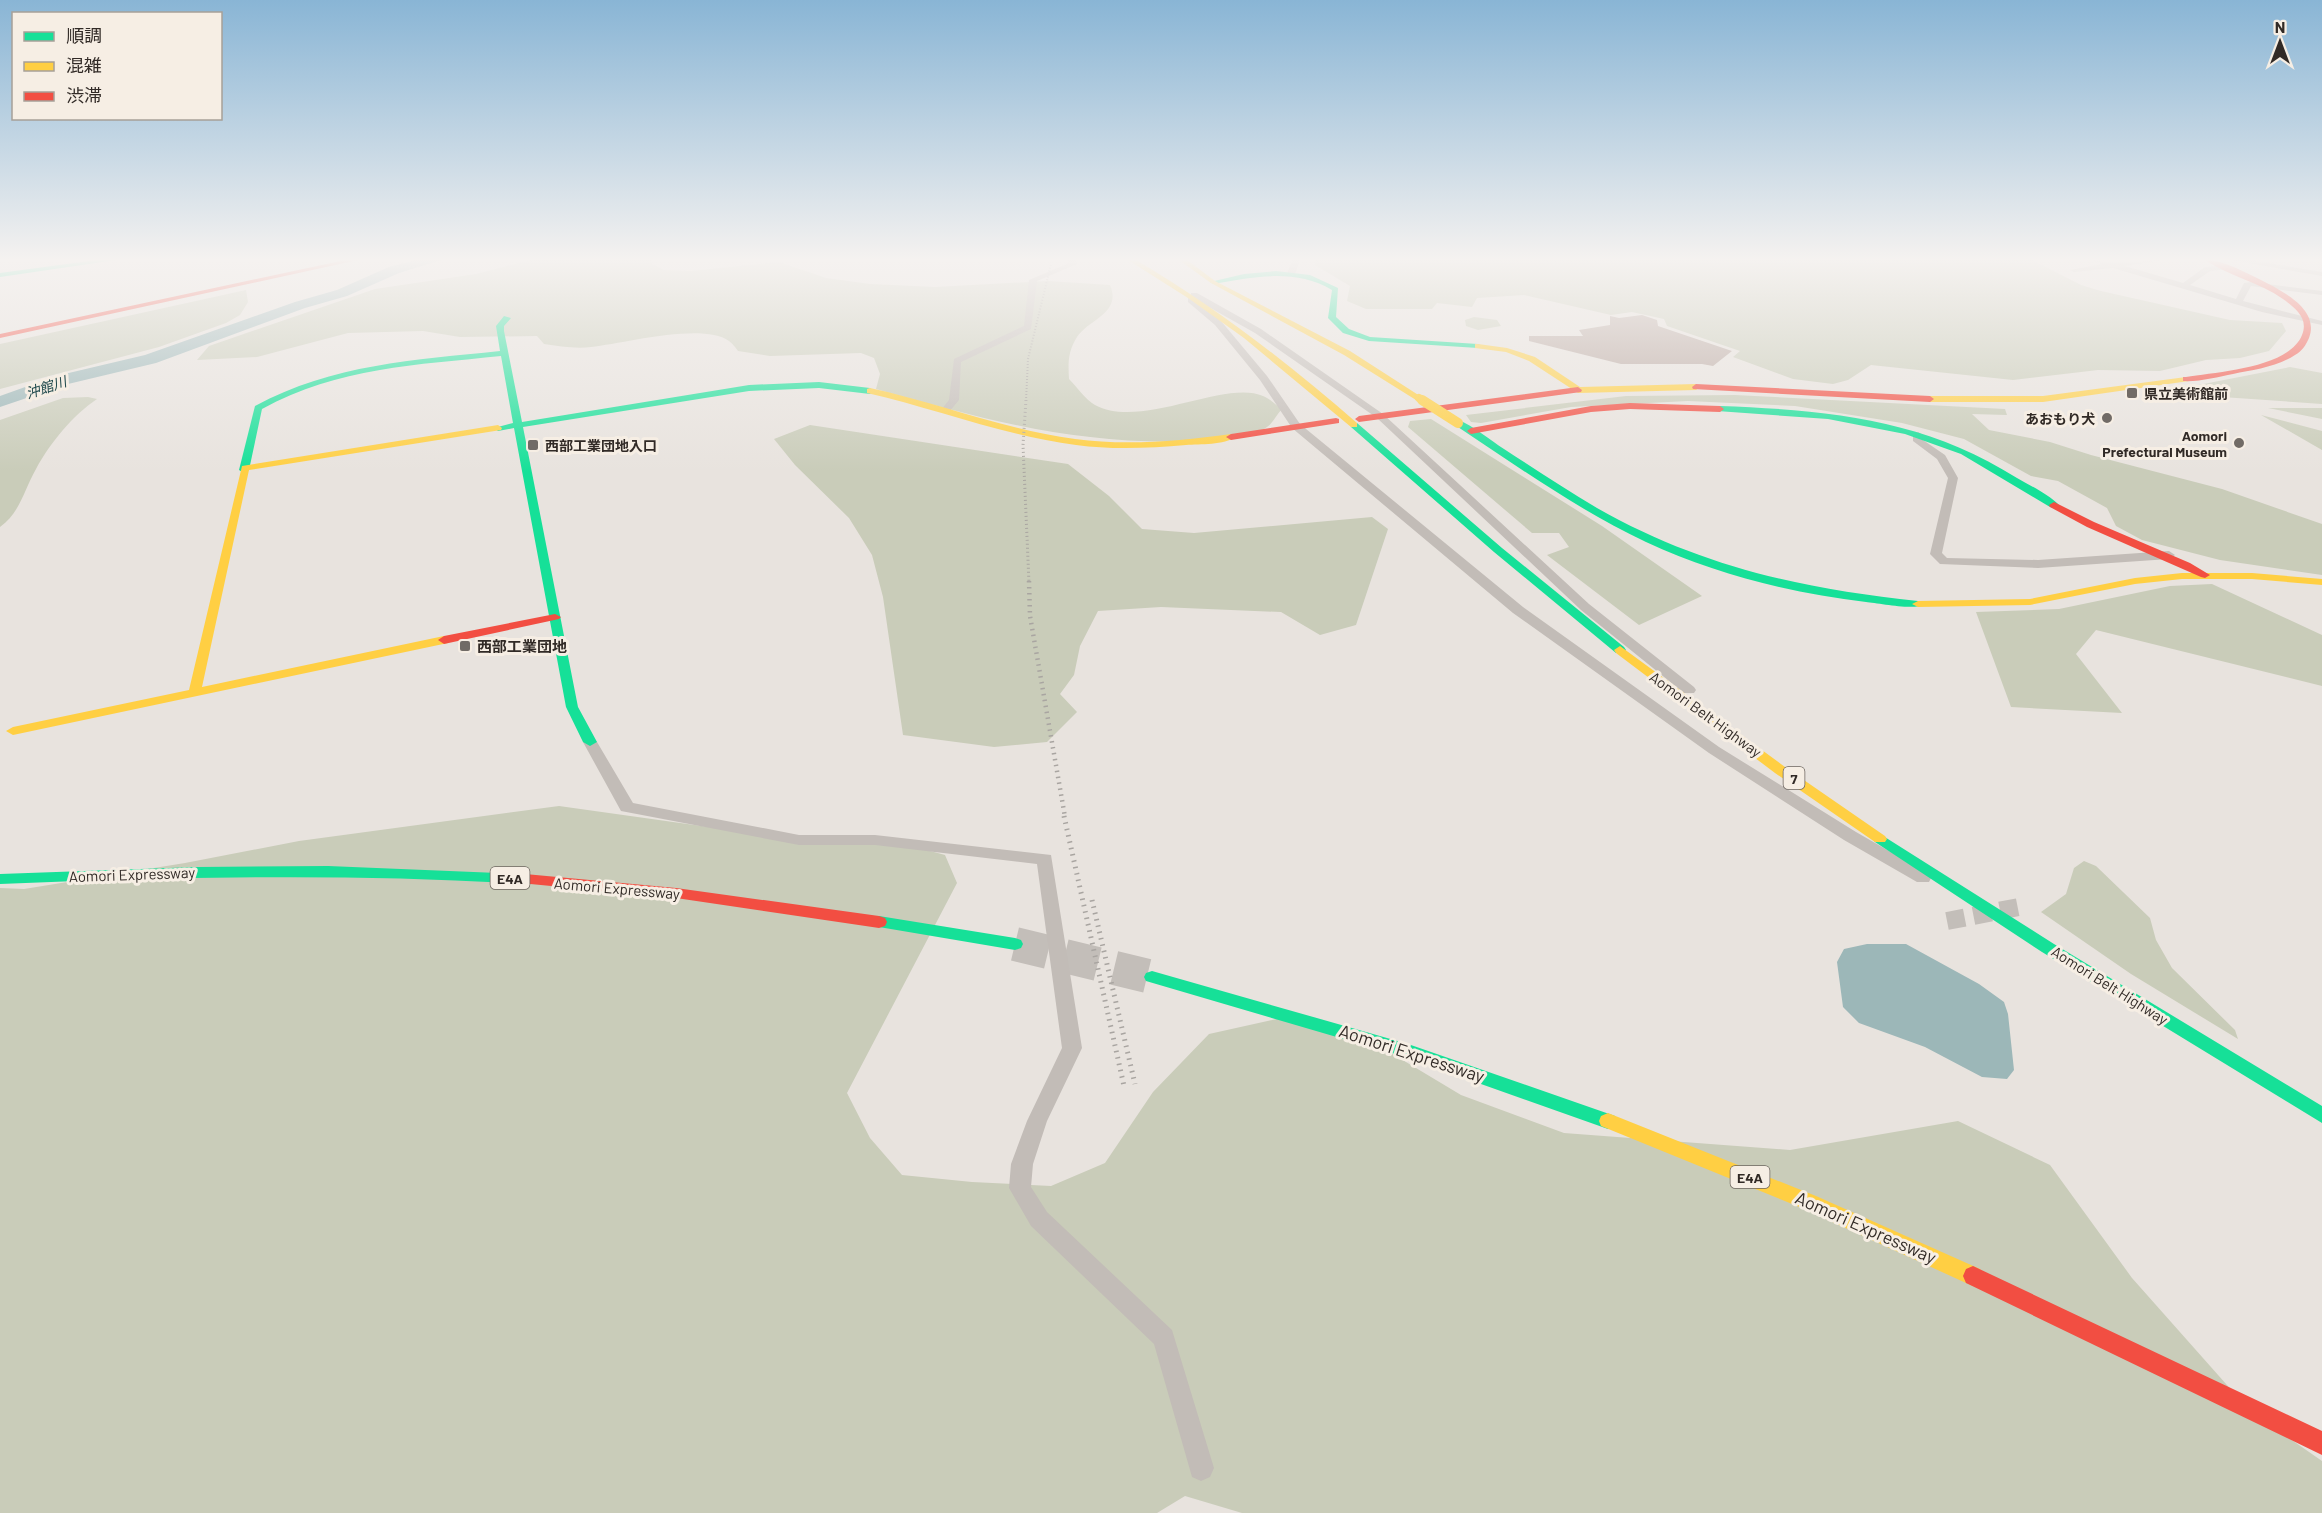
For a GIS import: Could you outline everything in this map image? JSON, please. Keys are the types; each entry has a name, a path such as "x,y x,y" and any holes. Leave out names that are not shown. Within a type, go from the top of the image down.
{"main road":[{"path":"0,334 16,331"},
{"path":"0,334 16,331"},
{"path":"501,331 572,707 591,742"},
{"name":"Aomori Belt Highway","path":"1240,331 1284,363 1474,531 1611,644 1796,780 1992,912 2322,1115"},
{"path":"1305,331 1347,353 1608,517 1675,551 1724,568 1817,591 1885,602 1983,605 2047,600 2134,581 2205,575 2322,582"},
{"path":"1346,331 1386,341 1507,350 1546,364 1578,390"},
{"path":"1359,418 1578,390 1717,387 1933,399 2008,401 2065,398 2245,370 2283,358 2305,342 2309,331"},
{"path":"194,694 258,408 275,395 328,378 504,353"},
{"path":"245,468 749,388 800,384 863,389 1049,437 1116,445 1160,444 1336,421"},
{"path":"1471,431 1591,409 1668,405 1819,414 1860,421 1918,435 1996,467 2079,520 2169,555 2205,575"},
{"path":"13,731 555,617"},
{"name":"Aomori Expressway","path":"0,879 278,870 471,875 636,888 799,908 1015,944"},
{"name":"Aomori Expressway","path":"1152,977 1344,1031 1492,1078 1639,1132 1774,1186 1936,1258 2110,1338 2322,1443"}],"street":[{"path":"946,410 954,400 957,361 1020,331"},
{"path":"1224,331 1264,378 1296,426 1518,610 1704,744 1850,836 2044,945"},
{"path":"1257,331 1380,416 1594,614 1733,724 1908,846 1992,912"},
{"path":"1918,435 1918,441 1941,457 1953,478 1936,554 1944,561 2038,564 2169,555"},
{"path":"591,742 627,807 799,840 875,840 1045,859 1072,1048 1036,1120 1022,1164 1020,1188 1039,1219 1164,1338 1201,1468"}],"green space":[{"path":"61,331 205,331 159,347 0,389 0,344"},
{"path":"254,331 1082,331 1077,337 1069,357 1069,379 1095,405 1114,411 1135,412 1227,394 1247,393 1265,397 1282,409 1267,427 1259,432 1233,439 1154,441 1073,435 956,411 876,389 880,374 874,358 861,353 770,356 738,351 729,341 717,336 701,334 662,336 579,348 544,344 537,336 460,337 423,331 348,333 257,357 197,360 209,346"},
{"path":"1680,331 2286,331 2269,351 2240,358 2206,360 2160,371 2098,370 2013,380 1871,365 1848,380 1833,384 1793,379 1733,357 1740,351"},
{"path":"2290,367 2322,373 2322,404 2222,397 2183,388"},
{"path":"1735,395 2005,409 2007,415 1972,414 1989,430 2050,442 2222,489 2322,524 2322,575 2220,560 2142,540 2116,526 2107,508 2058,481 2031,476 1964,439 1902,423 1795,406 1688,401 1571,407 1481,423 1471,422 1466,415 1626,396"},
{"path":"63,398 97,399 71,421 48,449 17,508 0,527 0,420"},
{"path":"2268,408 2322,408 2322,419"},
{"path":"2261,415 2322,431 2322,450"},
{"path":"1431,419 1602,526 1702,596 1639,625 1547,555 1569,547 1559,533 1532,533 1408,427 1410,421"},
{"path":"810,425 1068,464 1109,496 1142,529 1194,533 1372,517 1388,529 1356,625 1320,635 1281,612 1161,607 1098,611 1080,646 1074,675 1060,694 1077,712 1047,742 994,747 903,735 883,597 872,555 849,518 795,465 774,439"},
{"path":"2212,584 2322,635 2322,686 2096,630 2076,654 2122,713 2011,707 1976,612 2059,609 2170,586"},
{"path":"559,806 801,840 897,842 945,855 957,883 847,1093 870,1138 902,1175 972,1182 1051,1186 1105,1163 1153,1092 1209,1034 1290,1016 1386,1050 1461,1095 1564,1133 1790,1150 1958,1121 2050,1165 2132,1278 2250,1411 2322,1461 2322,1513 1242,1513 1185,1496 1157,1513 0,1513 0,888 24,889 185,863 299,841"},
{"path":"2084,861 2096,866 2150,918 2156,940 2172,968 2235,1030 2238,1039 2131,974 2041,912 2066,894 2074,868"}],"water":[{"path":"1867,944 1906,944 1979,984 2004,1002 2008,1014 2014,1070 2007,1079 1982,1077 1925,1047 1859,1023 1843,1007 1837,962 1844,949"}],"building":[{"path":"1579,331 1672,331 1732,351 1713,366 1621,364 1529,341 1529,336 1583,336"}],"waterway":[{"name":"沖館川","path":"0,402 62,380 150,359 230,331"}],"tunnel":[{"path":"1947,921 2024,906"},
{"path":"1015,944 1152,977"}],"railway":[{"path":"1026,401 1028,359 1035,331"},
{"path":"1026,400 1023,445 1029,583"},
{"path":"1029,581 1030,616 1065,817"},
{"path":"1064,816 1124,1086"},
{"path":"1092,900 1135,1084"}],"traffic: fast":[{"path":"500,331 572,707 590,742"},
{"path":"1346,331 1369,339 1478,346"},
{"path":"244,470 258,408 285,393 345,373 377,367 504,353"},
{"path":"498,428 749,388 819,385 870,391"},
{"path":"1720,409 1828,416 1907,431 1965,452 2054,505"},
{"path":"1458,423 1592,509 1678,552 1736,572 1796,587 1826,593 1918,604"},
{"path":"1354,425 1498,550 1620,650"},
{"path":"1880,839 2048,948 2322,1115"},
{"path":"0,879 262,871 394,872 525,879"},
{"path":"879,922 1015,944"},
{"path":"1152,977 1408,1051 1608,1121"}],"traffic: slow":[{"path":"1239,331 1354,425"},
{"path":"1305,331 1347,353 1419,398"},
{"path":"1478,346 1507,350 1532,359 1555,372 1578,390 1696,387"},
{"path":"1930,399 2043,399 2186,379"},
{"path":"870,391 1023,432 1075,442 1153,445 1231,437"},
{"path":"1419,398 1458,423"},
{"path":"245,468 498,428"},
{"path":"194,694 244,470"},
{"path":"1918,604 2030,602 2135,581 2182,576 2252,576 2322,582"},
{"path":"13,731 444,640"},
{"path":"1620,650 1780,770 1880,839"},
{"path":"1608,1121 1809,1202 1973,1276"}],"traffic: jam":[{"path":"0,336 25,331"},
{"path":"2186,379 2247,369 2279,360 2300,347 2308,331"},
{"path":"1696,387 1930,399"},
{"path":"1359,419 1578,390"},
{"path":"1471,431 1591,409 1630,406 1720,409"},
{"path":"1231,437 1336,421"},
{"path":"2054,505 2205,575"},
{"path":"444,640 555,617"},
{"path":"525,879 676,893 879,922"},
{"path":"1973,1276 2322,1443"}],"place":[{"name":"県立美術館前","path":"2132,393"},
{"name":"あおもり犬","path":"2107,418"},
{"name":"Aomori Prefectural Museum","path":"2239,443"},
{"name":"西部工業団地入口","path":"533,445"},
{"name":"西部工業団地","path":"465,646"}]}
